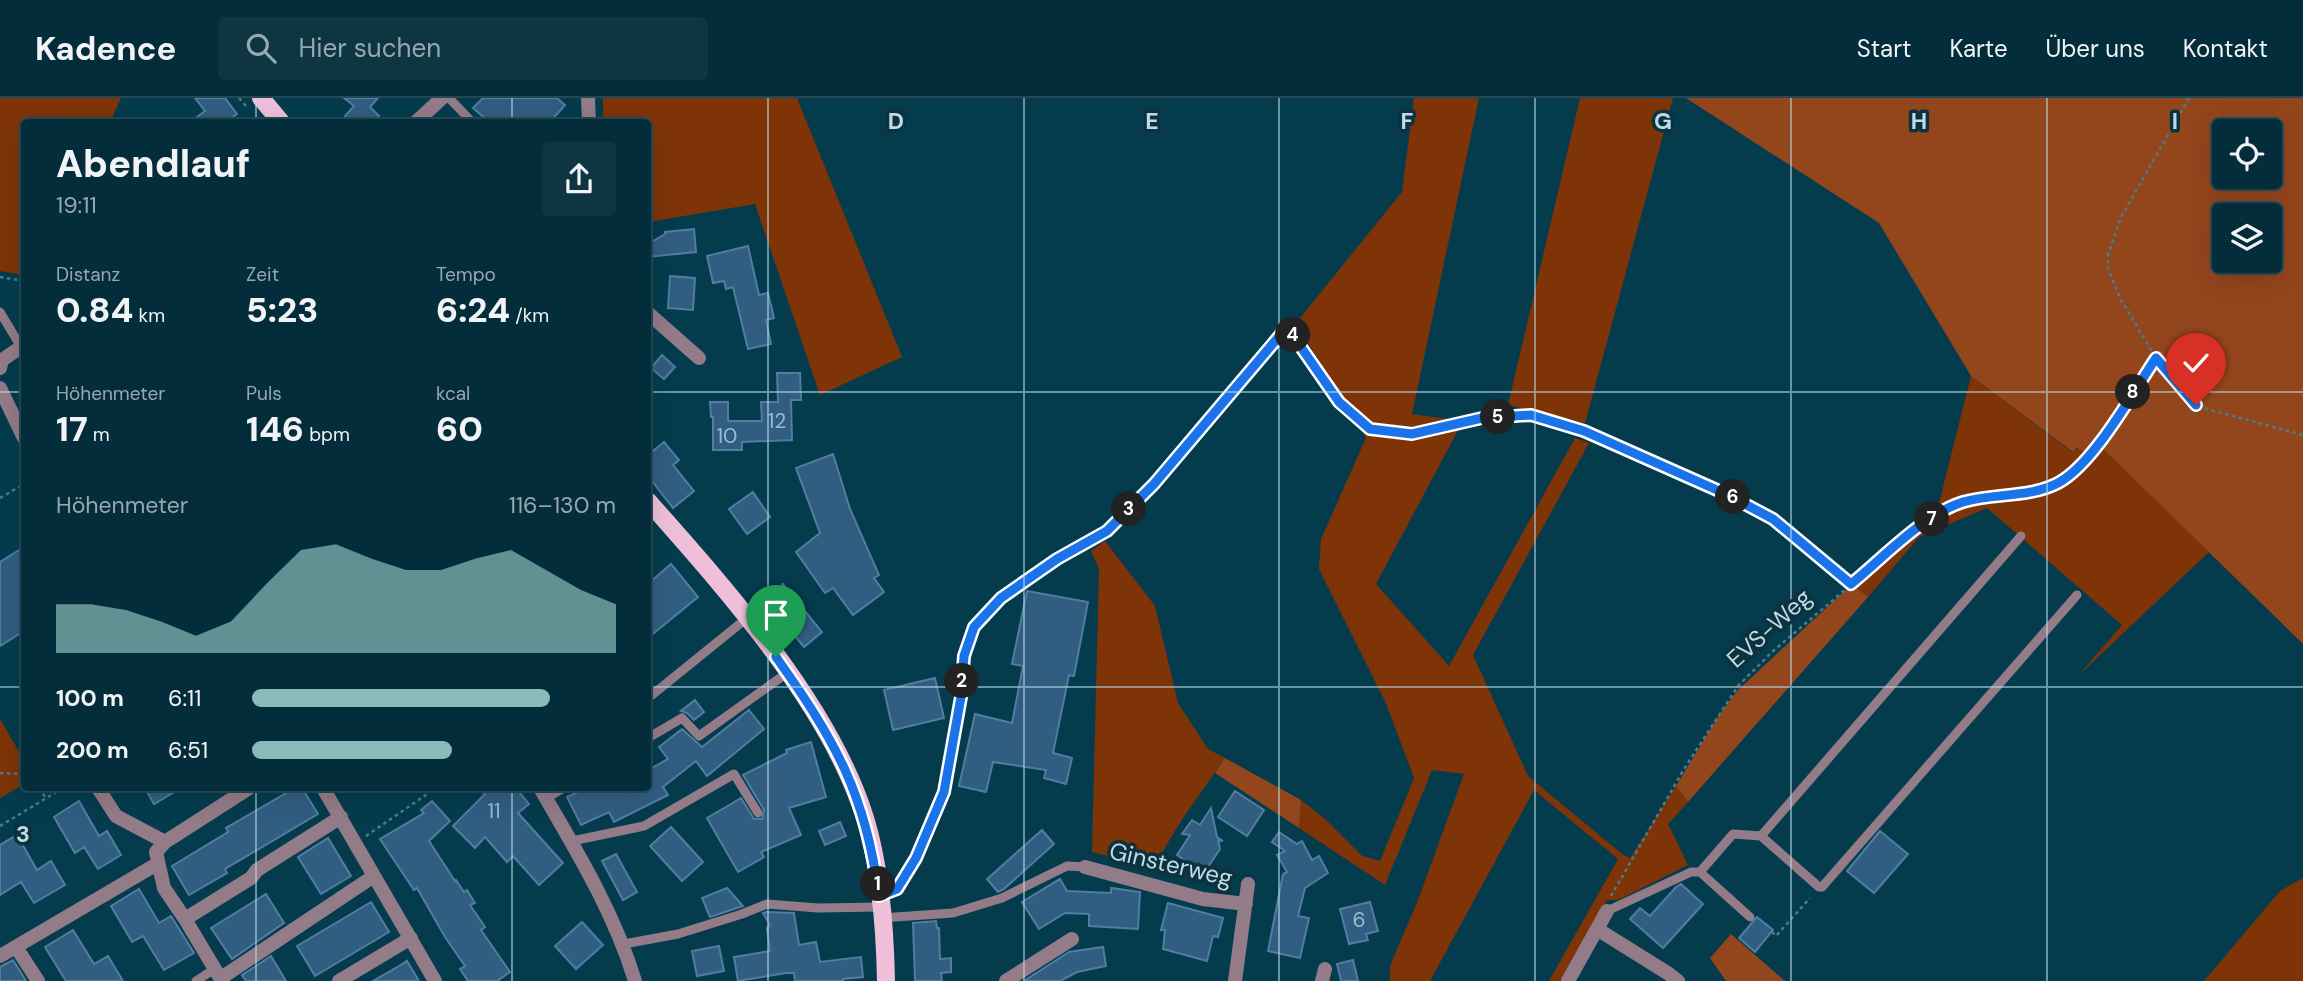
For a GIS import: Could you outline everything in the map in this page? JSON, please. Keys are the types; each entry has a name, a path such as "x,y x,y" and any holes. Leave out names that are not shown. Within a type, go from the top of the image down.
{"main road":[{"path":"261,98 278,119"},
{"path":"651,505 747,618 830,738 856,794 870,839 880,907 886,981"}],"street":[{"path":"418,119 442,98"},
{"path":"588,98 589,119"},
{"path":"651,316 699,358"},
{"path":"0,368 2,360 21,347"},
{"path":"0,388 21,432"},
{"path":"100,791 116,816 164,842"},
{"path":"244,791 164,842 156,852 164,888 220,976 374,876"},
{"path":"325,791 435,981"},
{"path":"543,793 572,841 624,944 635,981"},
{"path":"186,919 341,817"},
{"path":"0,956 157,864"},
{"name":"Ginsterweg","path":"1085,867 1203,899 1246,904"},
{"name":"Ginsterweg","path":"1235,981 1248,884"},
{"path":"1568,981 1606,911"},
{"path":"1597,929 1678,981"},
{"path":"338,981 411,939"},
{"path":"1006,981 1072,939"},
{"path":"16,947 38,981"}],"lane":[{"path":"449,98 469,119"},
{"path":"0,312 21,343"},
{"path":"1761,836 2021,536"},
{"path":"880,907 897,889 916,858 944,792 961,697 964,656 974,627 1001,598 1057,559 1069,554"},
{"path":"1700,873 1733,834 1761,836 1822,887 2077,595"},
{"path":"651,694 747,618"},
{"path":"651,736 682,718 699,736 787,673"},
{"path":"572,841 644,826 734,774 758,813"},
{"path":"624,944 678,934 767,904 818,908 880,907 953,913 1002,898 1067,866 1085,867"},
{"path":"1606,911 1691,872 1700,873 1750,917"},
{"path":"196,981 220,976"}],"path":[{"path":"2189,98 2121,217 2108,256 2108,268 2120,298 2156,358 2196,405 2303,435"},
{"path":"0,277 21,280"},
{"path":"1069,554 1107,531 1154,484 1287,327 1339,402 1370,429 1412,434 1482,418 1531,415 1584,431 1726,494 1773,519 1851,584"},
{"name":"EVS-Weg","path":"1606,911 1614,889 1725,703 1738,686 1772,652 1913,532 1961,503 2033,491 2058,483 2079,467 2156,358"},
{"path":"0,498 21,486"},
{"path":"0,773 21,774"},
{"path":"41,791 46,798"},
{"path":"0,827 58,791"},
{"path":"355,843 432,791"},
{"path":"1772,932 1776,936 1819,887"}],"shaded area":[{"path":"0,98 121,98 111,119 21,119 21,274 0,271"},
{"path":"603,98 797,98 902,357 820,395 755,204 651,221 651,119 603,119"},
{"path":"1414,98 1479,98 1412,414 1463,421 1376,584 1449,666 1575,438 1589,443 1473,655 1528,776 1622,854 1630,858 1676,786 1688,802 1668,824 1688,865 1618,900 1607,900 1562,981 1549,981 1618,859 1534,790 1430,981 1390,981 1390,966 1418,900 1464,774 1432,770 1385,885 1299,828 1301,800 1325,819 1362,856 1380,861 1414,778 1385,701 1319,569 1321,539 1366,438 1296,323 1402,192"},
{"path":"1580,98 1673,98 1585,423 1508,405"},
{"path":"1686,98 2303,98 2303,644 2094,441 2085,452 2077,448 2073,452 1971,376 1879,223"},
{"path":"1971,376 2072,452 2094,441 2209,552 2078,676 2122,625 1987,508 1919,537 1868,597 1852,584 1935,519"},
{"path":"1105,541 1155,606 1178,703 1208,749 1225,758 1153,867 1092,852 1099,569 1091,551"},
{"path":"1852,584 1868,597 1688,802 1676,786 1719,715 1737,691"},
{"path":"0,719 21,755 21,786 0,798"},
{"path":"1225,758 1301,800 1299,828 1215,773"},
{"path":"2303,878 2303,981 2204,981 2280,891"},
{"path":"1731,934 1785,981 1726,981 1710,958"}],"building":[{"path":"195,98 225,98 237,114 230,119 194,119 205,111"},
{"path":"344,98 378,98 370,107 379,116 376,119 348,119 345,116 354,106"},
{"path":"483,98 557,98 565,105 553,119 486,119 473,108"},
{"path":"694,229 696,252 651,257 651,242 665,232"},
{"path":"748,246 759,295 768,293 774,318 766,320 771,344 748,349 733,287 726,289 724,281 713,283 707,256"},
{"path":"670,276 695,278 693,310 668,308"},
{"path":"662,355 675,367 664,379 651,368"},
{"path":"777,373 800,373 801,400 791,400 792,440 742,442 742,450 713,450 710,402 728,402 728,421 762,421 761,402 778,402"},
{"path":"664,442 679,460 673,465 694,491 673,508 651,480 651,453"},
{"path":"833,454 850,509 879,575 874,578 884,592 853,615 833,588 825,593 796,552 820,533 796,468"},
{"path":"753,492 770,517 747,534 729,509"},
{"path":"21,549 21,633 0,646 0,562"},
{"path":"671,564 698,597 651,636 651,581"},
{"path":"783,584 822,632 804,647 765,599"},
{"path":"1027,591 1088,602 1074,676 1069,675 1053,753 1072,758 1066,784 1044,778 1046,770 993,762 986,792 959,786 975,714 1012,723 1023,666 1012,664"},
{"path":"935,678 944,718 893,730 884,690"},
{"path":"695,700 704,712 694,720 681,711"},
{"path":"749,710 764,729 707,776 696,761 663,787 668,795 614,822 609,812 581,825 567,797 580,791 651,791 651,768 668,759 659,747 682,729 702,747"},
{"path":"811,742 826,797 789,808 801,835 761,852 764,857 738,872 707,818 741,798 754,819 762,819 764,810 743,775 787,753 786,750"},
{"path":"147,791 176,791 154,804"},
{"path":"290,791 304,791 318,814 225,869 227,873 189,895 172,866 228,832 226,828"},
{"path":"482,791 518,791 529,804 518,813 563,863 539,885 513,856 507,862 485,837 475,848 453,826 485,794"},
{"path":"1235,791 1264,810 1247,836 1218,817"},
{"path":"79,801 99,836 107,831 121,855 98,869 84,847 75,853 54,817"},
{"path":"432,801 450,821 429,841 455,881 464,892 467,890 475,903 470,905 485,927 481,930 510,972 497,981 468,981 460,969 465,966 417,888 414,890 380,839 424,813 421,810"},
{"path":"1211,808 1217,837 1223,841 1218,840 1220,849 1208,867 1195,867 1177,855 1190,835 1182,834 1192,820 1200,825"},
{"path":"840,822 846,836 825,845 819,831"},
{"path":"671,827 703,862 682,881 650,846"},
{"path":"1042,830 1054,844 998,892 987,879"},
{"path":"1880,831 1908,854 1874,893 1847,871"},
{"path":"1279,832 1297,844 1302,841 1312,860 1319,856 1328,873 1305,888 1298,916 1309,918 1300,958 1268,951 1283,874 1287,872 1277,855 1285,851 1272,842"},
{"path":"17,835 37,870 51,861 65,885 34,903 21,882 0,895 0,845"},
{"path":"328,838 351,876 321,894 298,857"},
{"path":"616,854 637,892 623,900 602,861"},
{"path":"1060,879 1067,891 1111,893 1111,888 1140,892 1138,929 1089,926 1089,914 1065,913 1039,929 1022,902"},
{"path":"1681,884 1703,904 1663,948 1630,919 1640,908 1650,916"},
{"path":"727,888 743,906 710,917 702,898"},
{"path":"139,889 159,923 171,916 194,953 164,970 143,936 132,942 111,906"},
{"path":"266,894 284,923 232,959 211,928"},
{"path":"371,902 389,932 315,976 297,946"},
{"path":"1370,902 1378,931 1366,934 1368,940 1349,944 1340,909"},
{"path":"1168,903 1223,918 1218,937 1213,936 1207,961 1163,949 1165,930 1161,930"},
{"path":"763,913 794,913 799,945 816,942 820,962 861,957 863,977 843,981 795,981 794,973 786,973 738,981 734,957 770,951 767,928 770,925"},
{"path":"1757,917 1773,930 1755,952 1739,938"},
{"path":"936,921 939,928 940,959 951,958 951,972 941,973 942,981 915,981 913,923"},
{"path":"582,922 603,945 576,969 555,946"},
{"path":"73,930 94,964 108,956 123,981 66,981 45,947"},
{"path":"719,946 724,971 697,976 692,951"},
{"path":"1103,947 1106,966 1077,972 1060,981 1024,981 1069,952"},
{"path":"271,956 286,981 246,981 242,975"},
{"path":"13,960 26,981 0,981 0,967"},
{"path":"1353,960 1358,981 1341,981 1337,964"},
{"path":"407,961 419,981 373,981 399,966"}],"route":[{"path":"776,657 818,718 846,768 865,819 875,862 879,896 897,889 916,858 944,792 961,697 964,656 974,627 1001,598 1057,559 1107,531 1154,484 1287,327 1339,402 1370,429 1412,434 1482,418 1531,415 1584,431 1726,494 1773,519 1851,584 1913,532 1961,503 2033,491 2058,483 2079,467 2102,438 2156,358 2196,405"}]}
